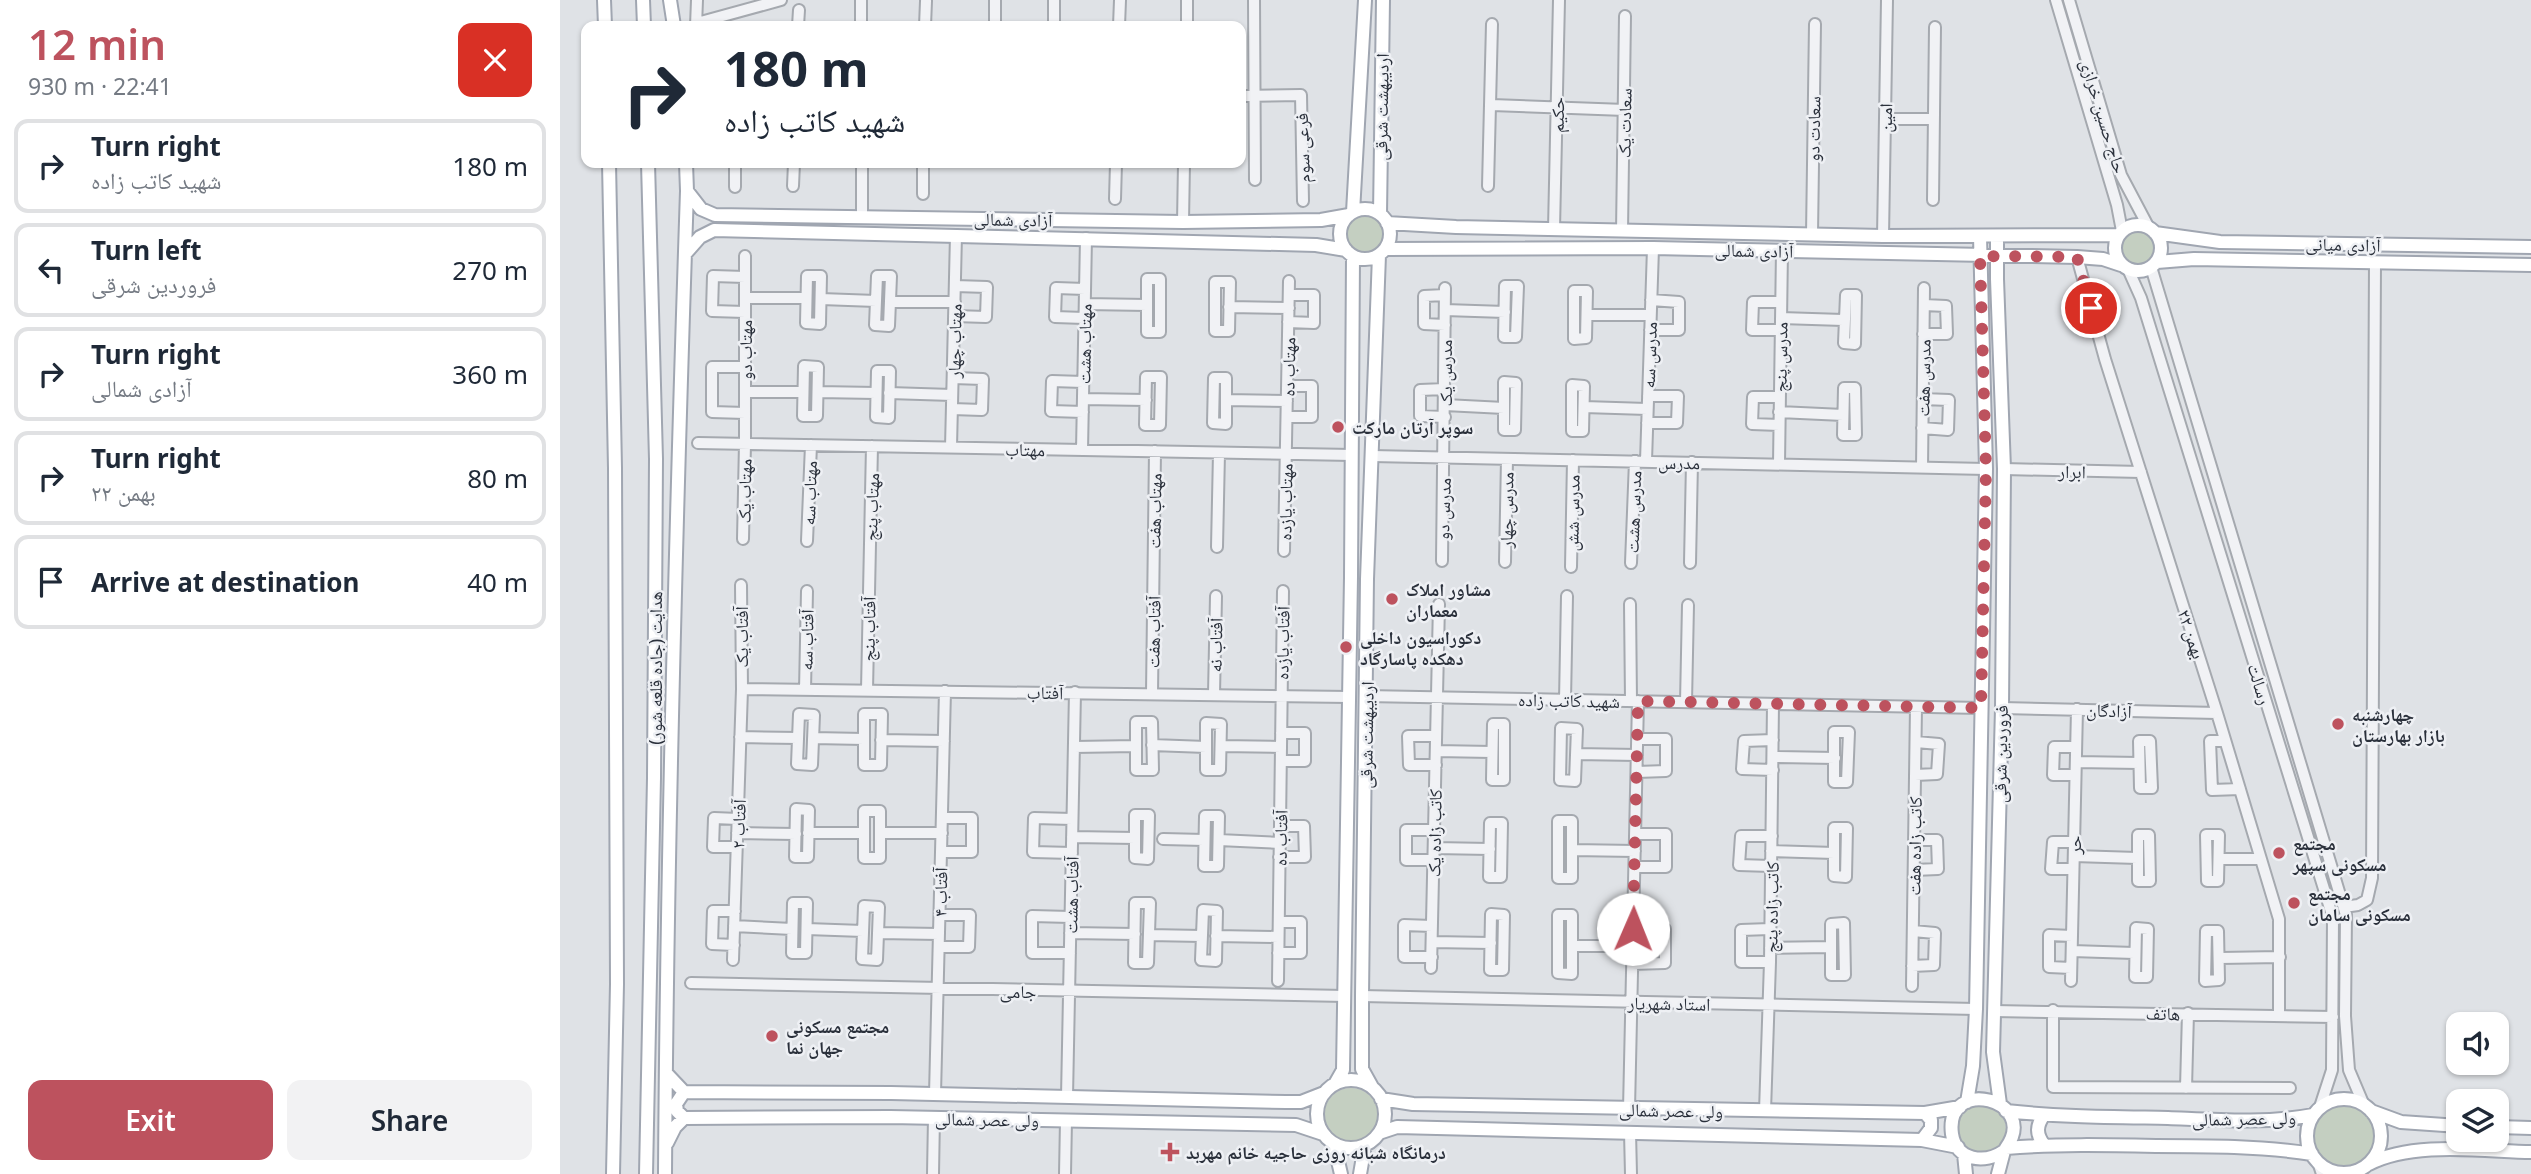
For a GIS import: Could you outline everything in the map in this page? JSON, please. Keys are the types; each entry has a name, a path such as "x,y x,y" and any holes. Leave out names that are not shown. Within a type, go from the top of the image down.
{"main road":[{"path":"604,0 605,21"},
{"path":"643,0 644,21"},
{"path":"670,0 673,21"},
{"name":"اردیبهشت شرقی","path":"1351,214 1365,0"},
{"name":"اردیبهشت شرقی","path":"1383,0 1384,218"},
{"path":"610,168 615,468 617,984 613,1174"},
{"path":"640,168 649,248"},
{"name":"هدایت (جاده قلعه شور)","path":"646,1174 654,778 656,458 648,168"},
{"path":"665,1174 668,904 686,168"},
{"path":"685,254 699,237 714,230 710,224 715,215 701,209 687,191"},
{"path":"1367,209 1384,218 1390,236 1382,252 1361,259 1349,253 1340,232 1351,214 1367,209"},
{"name":"آزادی شمالی","path":"715,215 1183,222 1321,220 1351,214"},
{"name":"آزادی شمالی","path":"1384,218 1456,228 1883,236 2120,233"},
{"path":"1011,236 1012,219"},
{"path":"2135,225 2152,230 2161,246 2154,265 2135,271 2124,267 2115,251 2120,233 2135,225"},
{"name":"آزادی شمالی","path":"714,230 1316,245 1349,253"},
{"name":"آزادی میانی","path":"2152,230 2220,242 2531,247"},
{"name":"فروردین شرقی","path":"1964,1105 1973,1066 1976,1009 1986,469 1980,236"},
{"name":"فروردین شرقی","path":"1997,236 2004,469 1994,1069 2003,1108"},
{"name":"آزادی شمالی","path":"1382,252 1653,248 1782,250 2077,257 2103,259 2124,267"},
{"name":"اردیبهشت شرقی","path":"1372,1087 1362,1069 1362,996 1367,593 1382,252"},
{"name":"اردیبهشت شرقی","path":"1335,1084 1343,1070 1344,1056 1352,455 1349,253"},
{"name":"آزادی میانی","path":"2154,265 2194,259 2531,265"},
{"path":"1351,556 1358,568 1364,567 1368,562"},
{"path":"1350,594 1359,586 1367,593"},
{"path":"654,778 668,904"},
{"path":"1344,1056 1352,1063 1362,1058"},
{"path":"1973,1066 1981,1074 1994,1069"},
{"path":"665,1147 675,1127 684,1118 677,1111 676,1104 684,1092 667,1074"},
{"path":"1354,1080 1372,1087 1381,1099 1385,1114 1379,1133 1365,1145 1347,1148 1334,1144 1323,1134 1317,1116 1317,1107 1324,1093 1335,1084 1354,1080"},
{"name":"ولی عصر شمالی","path":"684,1092 935,1094 1286,1102 1301,1102 1324,1093"},
{"path":"1998,1174 2012,1136 2012,1127 2003,1108 1984,1098 1964,1105 1952,1122 1953,1140 1961,1150 1971,1158 1988,1159 2005,1149"},
{"path":"2446,1125 2401,1122 2352,1099 2340,1098 2316,1111 2308,1128 2308,1141 2317,1163 2337,1172 2360,1170 2385,1156 2412,1150 2531,1152"},
{"name":"ولی عصر شمالی","path":"1381,1099 1413,1104 1924,1113 1964,1105"},
{"path":"1285,1125 1292,1121 1295,1114 1286,1102"},
{"path":"1410,1128 1406,1115 1413,1104"},
{"path":"2360,1170 2375,1156 2380,1145 2378,1121 2367,1107"},
{"name":"ولی عصر شمالی","path":"2003,1108 2044,1115 2280,1120 2316,1111"},
{"path":"1922,1140 1931,1128 1931,1120 1924,1113"},
{"path":"2044,1115 2037,1130 2044,1145"},
{"name":"ولی عصر شمالی","path":"684,1118 934,1118 1296,1125 1323,1134"},
{"name":"ولی عصر شمالی","path":"1379,1133 1397,1127 1922,1140 1961,1150"},
{"path":"2509,1127 2531,1128"},
{"path":"1334,1144 1341,1173 1348,1170 1358,1174 1365,1145"},
{"name":"ولی عصر شمالی","path":"2005,1149 2044,1145 2288,1150 2317,1163"},
{"path":"1961,1150 1966,1174"}],"street":[{"path":"696,21 697,0"},
{"path":"710,21 781,0"},
{"path":"861,0 861,21"},
{"path":"995,0 995,21"},
{"path":"1054,0 1054,21"},
{"path":"1187,0 1187,21"},
{"path":"1254,0 1255,180"},
{"name":"حکیم","path":"1554,229 1559,0"},
{"name":"امین","path":"1883,236 1887,0"},
{"name":"حاج حسین خرازی","path":"2056,0 2117,205 2120,233"},
{"name":"حاج حسین خرازی","path":"2069,0 2121,174 2152,230"},
{"path":"925,21 926,1"},
{"path":"1119,21 1120,1"},
{"path":"798,21 799,10"},
{"name":"سعادت یک","path":"1622,231 1625,16"},
{"path":"1488,186 1492,24"},
{"name":"سعادت دو","path":"1812,234 1815,24"},
{"path":"1933,200 1935,27"},
{"name":"فرعی سوم","path":"1254,96 1301,95 1303,201"},
{"path":"1246,96 1254,96"},
{"path":"1492,105 1625,110"},
{"path":"1885,119 1933,119"},
{"path":"735,168 735,187"},
{"path":"793,186 794,168"},
{"path":"862,168 862,216"},
{"path":"923,168 923,194"},
{"path":"1115,199 1116,168"},
{"path":"1183,222 1184,168"},
{"name":"مهتاب چهار","path":"951,447 957,235"},
{"name":"مهتاب هشت","path":"1082,450 1086,238"},
{"name":"مدرس سه","path":"1640,461 1647,423 1653,248"},
{"name":"مدرس پنج","path":"1779,464 1782,250"},
{"name":"مهتاب دو","path":"745,256 746,443"},
{"name":"۲۲ بهمن","path":"2077,257 2105,359 2279,919 2279,1014"},
{"path":"2344,907 2358,905 2367,900 2372,878 2375,262"},
{"name":"رسالت","path":"2154,265 2344,907 2348,1070 2367,1107"},
{"name":"رسالت","path":"2124,267 2145,311 2333,918 2332,1070 2316,1111"},
{"path":"745,277 713,276 712,311 745,312"},
{"path":"807,276 821,276 820,324 806,323 806,298 807,276"},
{"path":"877,276 891,276 890,302 889,326 875,325 877,276"},
{"path":"1147,279 1160,279 1160,332 1147,332 1147,305 1147,279"},
{"name":"مهتاب ده","path":"1286,454 1289,281"},
{"path":"954,316 986,317 987,287 955,286"},
{"path":"1084,318 1055,317 1056,288 1085,289"},
{"name":"مدرس هفت","path":"1922,468 1924,288"},
{"name":"مدرس یک","path":"1445,325 1423,324 1424,296 1445,292 1445,310 1445,325 1445,457"},
{"path":"1289,295 1314,295 1314,323 1289,322"},
{"path":"745,298 806,298"},
{"path":"821,299 876,300"},
{"path":"1650,330 1679,330 1679,302 1651,300"},
{"path":"890,302 955,302"},
{"path":"1780,330 1752,330 1753,302 1781,302"},
{"path":"1085,304 1147,305"},
{"path":"1923,334 1947,334 1946,306 1924,305"},
{"path":"1229,307 1289,308"},
{"path":"1445,310 1505,312"},
{"path":"1587,315 1650,315"},
{"path":"1781,318 1843,320"},
{"path":"804,366 818,367 817,416 803,416 803,392 804,366"},
{"path":"745,367 712,367 712,412 745,412"},
{"path":"877,371 890,371 889,418 876,417 876,393 877,371"},
{"path":"952,409 982,410 983,379 953,378"},
{"path":"1083,382 1052,381 1051,411 1083,412"},
{"path":"1287,386 1312,386 1312,417 1287,417"},
{"path":"1445,389 1420,390 1420,416 1445,417"},
{"path":"745,392 803,392"},
{"path":"818,392 876,393"},
{"path":"889,393 953,395"},
{"path":"1647,423 1677,423 1678,397 1648,396"},
{"path":"1779,397 1752,397 1752,424 1779,425"},
{"path":"1083,399 1146,400"},
{"path":"1922,428 1948,430 1949,400 1923,399"},
{"path":"1226,400 1287,401"},
{"path":"1445,405 1504,408"},
{"path":"1584,407 1647,409"},
{"path":"1779,412 1843,415"},
{"name":"مهتاب","path":"698,443 1352,455"},
{"name":"مهتاب یک","path":"743,539 746,443"},
{"name":"مهتاب سه","path":"807,541 811,445"},
{"name":"مهتاب پنج","path":"869,567 872,446"},
{"name":"مهتاب هفت","path":"1154,571 1155,452"},
{"path":"1217,547 1219,453"},
{"name":"مهتاب یازده","path":"1284,551 1286,454"},
{"name":"مدرس","path":"1372,456 1986,469"},
{"name":"مدرس دو","path":"1442,561 1445,457"},
{"name":"مدرس چهار","path":"1505,562 1507,459"},
{"name":"مدرس شش","path":"1571,567 1573,460"},
{"name":"مدرس هشت","path":"1631,563 1640,461"},
{"path":"1690,563 1692,462"},
{"name":"ابرار","path":"2004,469 2140,472"},
{"name":"آفتاب پنج","path":"867,690 869,567"},
{"name":"آفتاب هفت","path":"1152,693 1154,571"},
{"name":"آفتاب یک","path":"741,584 742,689"},
{"name":"آفتاب سه","path":"805,690 807,591"},
{"name":"آفتاب یازده","path":"1282,695 1283,591"},
{"name":"آفتاب نه","path":"1214,694 1216,596"},
{"path":"1565,700 1567,596"},
{"name":"کاتب زاده یک","path":"1432,926 1404,925 1404,957 1431,963 1432,942 1436,765 1439,604"},
{"path":"1629,1109 1637,772 1630,604"},
{"path":"1686,702 1688,605"},
{"name":"آفتاب","path":"742,689 1349,696"},
{"name":"آفتاب ۲","path":"733,960 742,689"},
{"name":"آفتاب ۴","path":"935,1094 946,691"},
{"name":"آفتاب هشت","path":"1067,1097 1075,692"},
{"name":"آفتاب ده","path":"1278,981 1282,695"},
{"name":"شهید کاتب زاده","path":"1366,696 1981,708"},
{"name":"کاتب زاده پنج","path":"1765,1111 1773,704"},
{"name":"کاتب زاده هفت","path":"1912,986 1916,707"},
{"name":"آزادگان","path":"2002,708 2217,713"},
{"name":"حر","path":"2071,981 2077,709"},
{"path":"864,713 882,714 881,740 881,765 864,765 864,713"},
{"path":"799,714 814,715 812,765 797,764 798,738 799,714"},
{"path":"1136,722 1152,722 1153,769 1136,770 1136,746 1136,722"},
{"path":"1206,723 1221,724 1220,770 1206,770 1206,747 1206,723"},
{"path":"1493,724 1504,724 1504,780 1492,780 1492,752 1493,724"},
{"path":"1561,728 1577,729 1576,754 1575,781 1560,780 1561,728"},
{"path":"1281,733 1304,733 1304,761 1281,761"},
{"path":"1436,736 1408,736 1409,765 1436,765"},
{"path":"740,737 798,738"},
{"path":"813,738 864,739"},
{"path":"1637,739 1666,739 1666,771 1637,772"},
{"path":"881,740 944,741"},
{"path":"1773,740 1744,740 1742,769 1773,770"},
{"path":"2225,741 2210,741 2212,790 2240,789"},
{"path":"1915,775 1937,774 1939,744 1916,742"},
{"path":"1152,745 1206,747"},
{"path":"1074,747 1136,746"},
{"path":"1221,746 1281,747"},
{"path":"2075,775 2053,775 2054,747 2076,747"},
{"path":"1436,751 1492,752"},
{"path":"1576,754 1637,755"},
{"path":"1773,757 1835,758"},
{"path":"2076,762 2139,763"},
{"path":"796,809 809,810 808,857 795,857 796,834 796,809"},
{"path":"864,811 880,811 880,858 864,858 864,833 864,811"},
{"path":"1205,816 1220,816 1218,866 1204,866 1204,840 1205,816"},
{"path":"737,848 713,847 713,818 738,819"},
{"path":"942,818 972,818 972,852 942,852"},
{"path":"1072,819 1034,818 1033,852 1072,853"},
{"path":"1558,821 1572,821 1572,850 1572,878 1558,878 1558,821"},
{"path":"1490,823 1502,823 1501,877 1489,877 1490,849 1490,823"},
{"path":"1279,857 1304,857 1304,826 1280,826"},
{"path":"1434,830 1406,830 1406,860 1434,854 1490,849"},
{"path":"808,832 864,833"},
{"path":"737,833 796,834"},
{"path":"880,833 942,833"},
{"path":"1634,867 1666,867 1666,834 1635,834"},
{"path":"1771,866 1739,865 1741,836 1772,836"},
{"path":"1072,837 1135,838"},
{"path":"1163,839 1204,840"},
{"path":"1914,840 1937,840 1938,869 1914,870"},
{"path":"1219,841 1280,843"},
{"path":"2073,869 2052,869 2053,842 2074,842"},
{"path":"1572,850 1635,850"},
{"path":"1771,850 1834,853"},
{"path":"2074,856 2137,858"},
{"path":"2219,859 2261,859"},
{"path":"793,903 807,903 806,953 792,953 792,929 793,903"},
{"path":"1135,903 1150,903 1148,963 1134,963 1135,934 1135,903"},
{"path":"864,906 879,907 878,933 877,960 862,959 864,906"},
{"path":"1203,910 1217,911 1216,961 1201,960 1202,936 1203,910"},
{"path":"734,945 712,944 713,911 735,911"},
{"path":"1491,914 1504,915 1503,970 1490,970 1490,943 1491,914"},
{"path":"939,947 969,947 970,915 940,915"},
{"path":"1558,915 1572,915 1572,946 1572,974 1558,974 1558,915"},
{"path":"1070,917 1032,916 1032,953 1070,953"},
{"path":"1278,953 1301,953 1301,922 1279,922"},
{"path":"734,926 792,929"},
{"path":"807,929 863,931"},
{"path":"1632,964 1665,963 1665,929 1633,929"},
{"path":"1770,929 1741,930 1741,962 1770,962"},
{"path":"1912,966 1934,965 1936,933 1913,931"},
{"path":"878,933 939,934"},
{"path":"1070,933 1135,934"},
{"path":"1149,935 1202,936"},
{"path":"2071,968 2049,967 2049,935 2072,936"},
{"path":"1216,936 1278,937"},
{"path":"1432,942 1490,943"},
{"path":"1572,946 1633,946"},
{"path":"1770,948 1831,947"},
{"path":"2072,951 2134,953"},
{"path":"2220,958 2280,957"},
{"name":"جامی","path":"691,984 1345,996"},
{"name":"استاد شهریار","path":"1362,996 1976,1009"},
{"path":"2053,1010 2053,1087 2290,1088"},
{"name":"هاتف","path":"1994,1011 2333,1017"},
{"path":"2186,1088 2188,1013"},
{"path":"933,1174 934,1118"},
{"path":"1065,1174 1066,1120"},
{"path":"1630,1132 1631,1174"}],"green space":[{"path":"1365,214 1373,215 1379,220 1384,226 1384,242 1379,248 1373,253 1365,254 1357,253 1351,248 1346,242 1345,234 1346,226 1351,220 1357,215"},
{"path":"2137,231 2150,236 2155,249 2150,262 2137,267 2124,262 2119,249 2124,236"},
{"path":"1351,1088 1370,1096 1378,1115 1370,1134 1351,1142 1332,1134 1324,1115 1332,1096"},
{"path":"2345,1102 2358,1105 2368,1112 2375,1122 2378,1135 2375,1148 2368,1158 2358,1165 2345,1168 2332,1165 2322,1158 2315,1148 2312,1135 2315,1122 2322,1112 2332,1105"},
{"path":"1982,1105 1999,1112 2006,1129 1999,1146 1982,1153 1965,1146 1958,1129 1965,1112"}],"place":[{"name":"سوپر آرتان مارکت","path":"1338,427"},
{"name":"مشاور املاک معماران","path":"1392,599"},
{"name":"دکوراسیون داخلی دهکده پاسارگاد","path":"1346,647"},
{"name":"چهارشنبه بازار بهارستان","path":"2338,724"},
{"name":"مجتمع مسکونی سپهر","path":"2279,853"},
{"name":"مجتمع مسکونی سامان","path":"2294,903"},
{"name":"مجتمع مسکونی جهان نما","path":"772,1036"},
{"name":"درمانگاه شبانه‌ روزی حاجیه‌ خانم مهربد","path":"1170,1152"}],"route":[{"path":"1633,929 1638,701 1981,708 1986,469 1980,256 2077,257 2091,308"}]}
